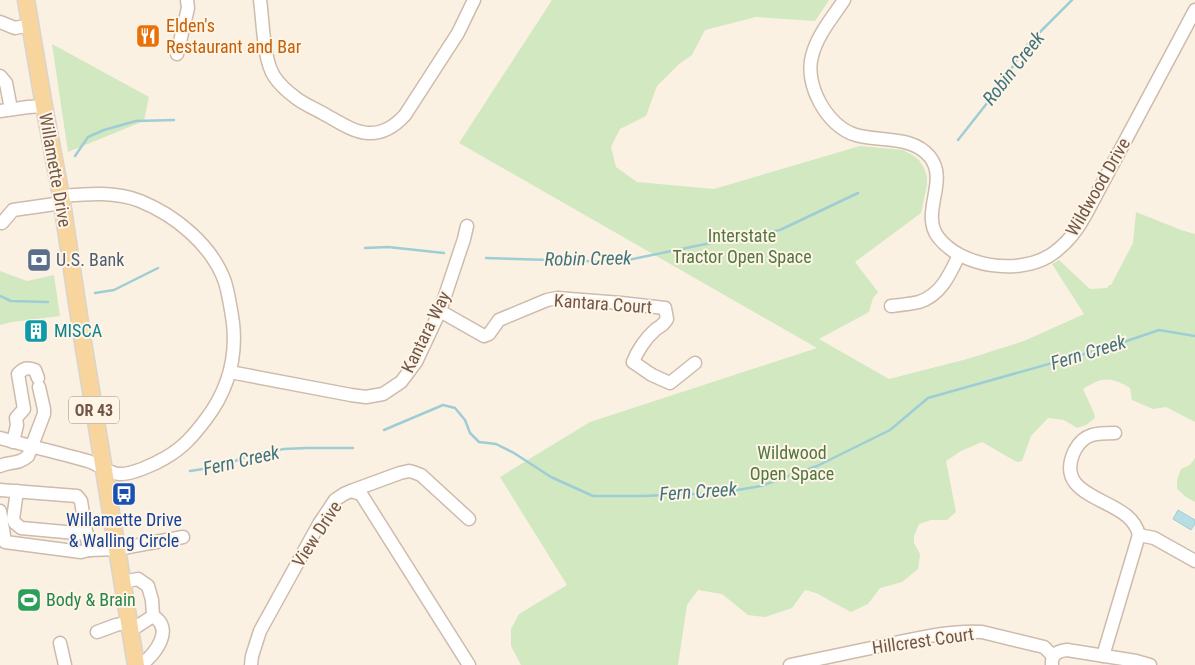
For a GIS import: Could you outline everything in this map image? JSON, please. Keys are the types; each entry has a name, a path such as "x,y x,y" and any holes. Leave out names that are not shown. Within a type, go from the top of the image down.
{"main road":[{"name":"Willamette Drive","path":"26,0 61,199 136,665"}],"street":[{"path":"177,54 188,8 187,0"},
{"path":"260,0 267,57 272,73 279,82 304,104 353,129 365,133 375,133 390,128 405,115 458,33 474,0"},
{"name":"Wildwood Drive","path":"844,0 816,44 812,55 810,64 811,75 819,103 831,119 846,131 856,135 903,141 924,151 934,164 937,182 932,206 932,226 936,234 942,242 959,255 977,262 1009,266 1036,262 1061,248 1072,236 1093,202 1195,10"},
{"path":"1,24 15,28 30,26"},
{"path":"0,76 6,83 5,110 44,106"},
{"path":"0,438 88,461 119,475 160,461 186,444 212,412 230,372 234,332 225,282 208,253 198,240 172,217 138,200 92,194 61,199 13,210 2,223"},
{"name":"Kantara Way","path":"230,372 351,395 366,397 383,394 401,382 416,362 440,311 467,226"},
{"path":"891,306 918,302 936,293 950,274 959,255"},
{"name":"Kantara Court","path":"440,311 484,336 489,334 499,320 547,300 557,298 665,308 667,319 663,326 655,330 637,352 633,362 670,384 695,363"},
{"path":"0,466 6,463 15,463 28,456 44,414 39,383 35,370 30,368 23,369 18,374 24,409 16,418 13,442"},
{"path":"1103,656 1139,535 1132,521 1125,514 1079,488 1072,479 1071,460 1079,443 1084,438 1089,435 1114,433"},
{"path":"351,491 391,475 408,471 413,472 421,475 470,519"},
{"path":"0,490 78,496 81,500 89,550"},
{"path":"16,491 14,519 15,523 21,528 87,534"},
{"name":"View Drive","path":"251,665 260,631 319,524 335,500 351,491 361,494 468,665"},
{"path":"0,511 5,542 81,552 117,549 183,537"},
{"path":"1139,535 1154,538 1195,562"},
{"path":"122,582 138,580 148,586 152,600 153,616"},
{"path":"97,632 116,625 129,627 153,616"},
{"path":"142,665 151,658 161,642 164,632 159,620 153,616"},
{"name":"Hillcrest Court","path":"790,665 920,638 950,633 974,632 982,632 1044,647 1053,661"},
{"path":"60,643 65,665"},
{"path":"1053,661 1059,651 1067,650 1150,665"}],"green space":[{"path":"552,0 829,0 815,21 756,17 705,30 692,55 679,64 657,86 646,116 620,129 611,147 616,167 637,182 714,189 860,146 903,150 919,160 927,177 921,213 855,262 878,292 873,298 869,312 819,339 889,379 967,359 1024,341 1084,314 1052,264 1059,260 1090,289 1107,288 1111,285 1133,243 1136,212 1195,234 1195,422 1166,407 1153,409 1132,400 1130,388 1117,381 1101,380 1083,389 1095,418 1086,425 1077,428 1064,420 1048,418 1031,436 1022,461 1015,461 982,442 961,451 946,461 956,512 947,520 931,520 919,524 914,536 914,543 920,554 918,569 902,582 880,588 868,604 851,612 816,593 805,590 792,608 765,617 748,615 722,594 698,590 687,605 678,665 521,665 511,646 511,629 519,614 567,585 500,477 590,422 817,348 459,143"},
{"path":"52,44 149,97 144,121 68,152"},
{"path":"0,271 27,281 54,275 60,316 0,325"},
{"path":"1195,458 1195,502 1177,489 1177,480 1181,469 1190,465"}],"water":[{"path":"1178,510 1195,520 1191,530 1173,519"}],"waterway":[{"name":"Robin Creek","path":"958,140 995,93 1027,45 1072,0"},
{"path":"75,156 88,137 104,130 136,121 174,120"},
{"name":"Robin Creek","path":"486,258 618,262 780,230 858,193"},
{"name":"Robin Creek","path":"365,248 388,247 444,253"},
{"name":"Robin Creek","path":"95,293 114,290 158,268"},
{"name":"Robin Creek","path":"0,296 11,301 48,302"},
{"name":"Fern Creek","path":"384,430 443,405 455,408 465,420 470,433 479,442 496,444 514,453 551,477 593,496 720,493 761,486 817,466 890,430 928,398 1109,347 1159,330 1195,336"},
{"name":"Fern Creek","path":"190,471 223,466 252,454 284,449 353,448"}],"place":[{"name":"Elden's Restaurant and Bar","path":"148,36"},
{"name":"U.S. Bank","path":"39,260"},
{"name":"MISCA","path":"36,331"},
{"name":"Willamette Drive & Walling Circle","path":"124,494"},
{"name":"Body & Brain","path":"29,600"}],"park label":[{"name":"Interstate Tractor Open Space","path":"742,246"},
{"name":"Wildwood Open Space","path":"792,463"}]}
